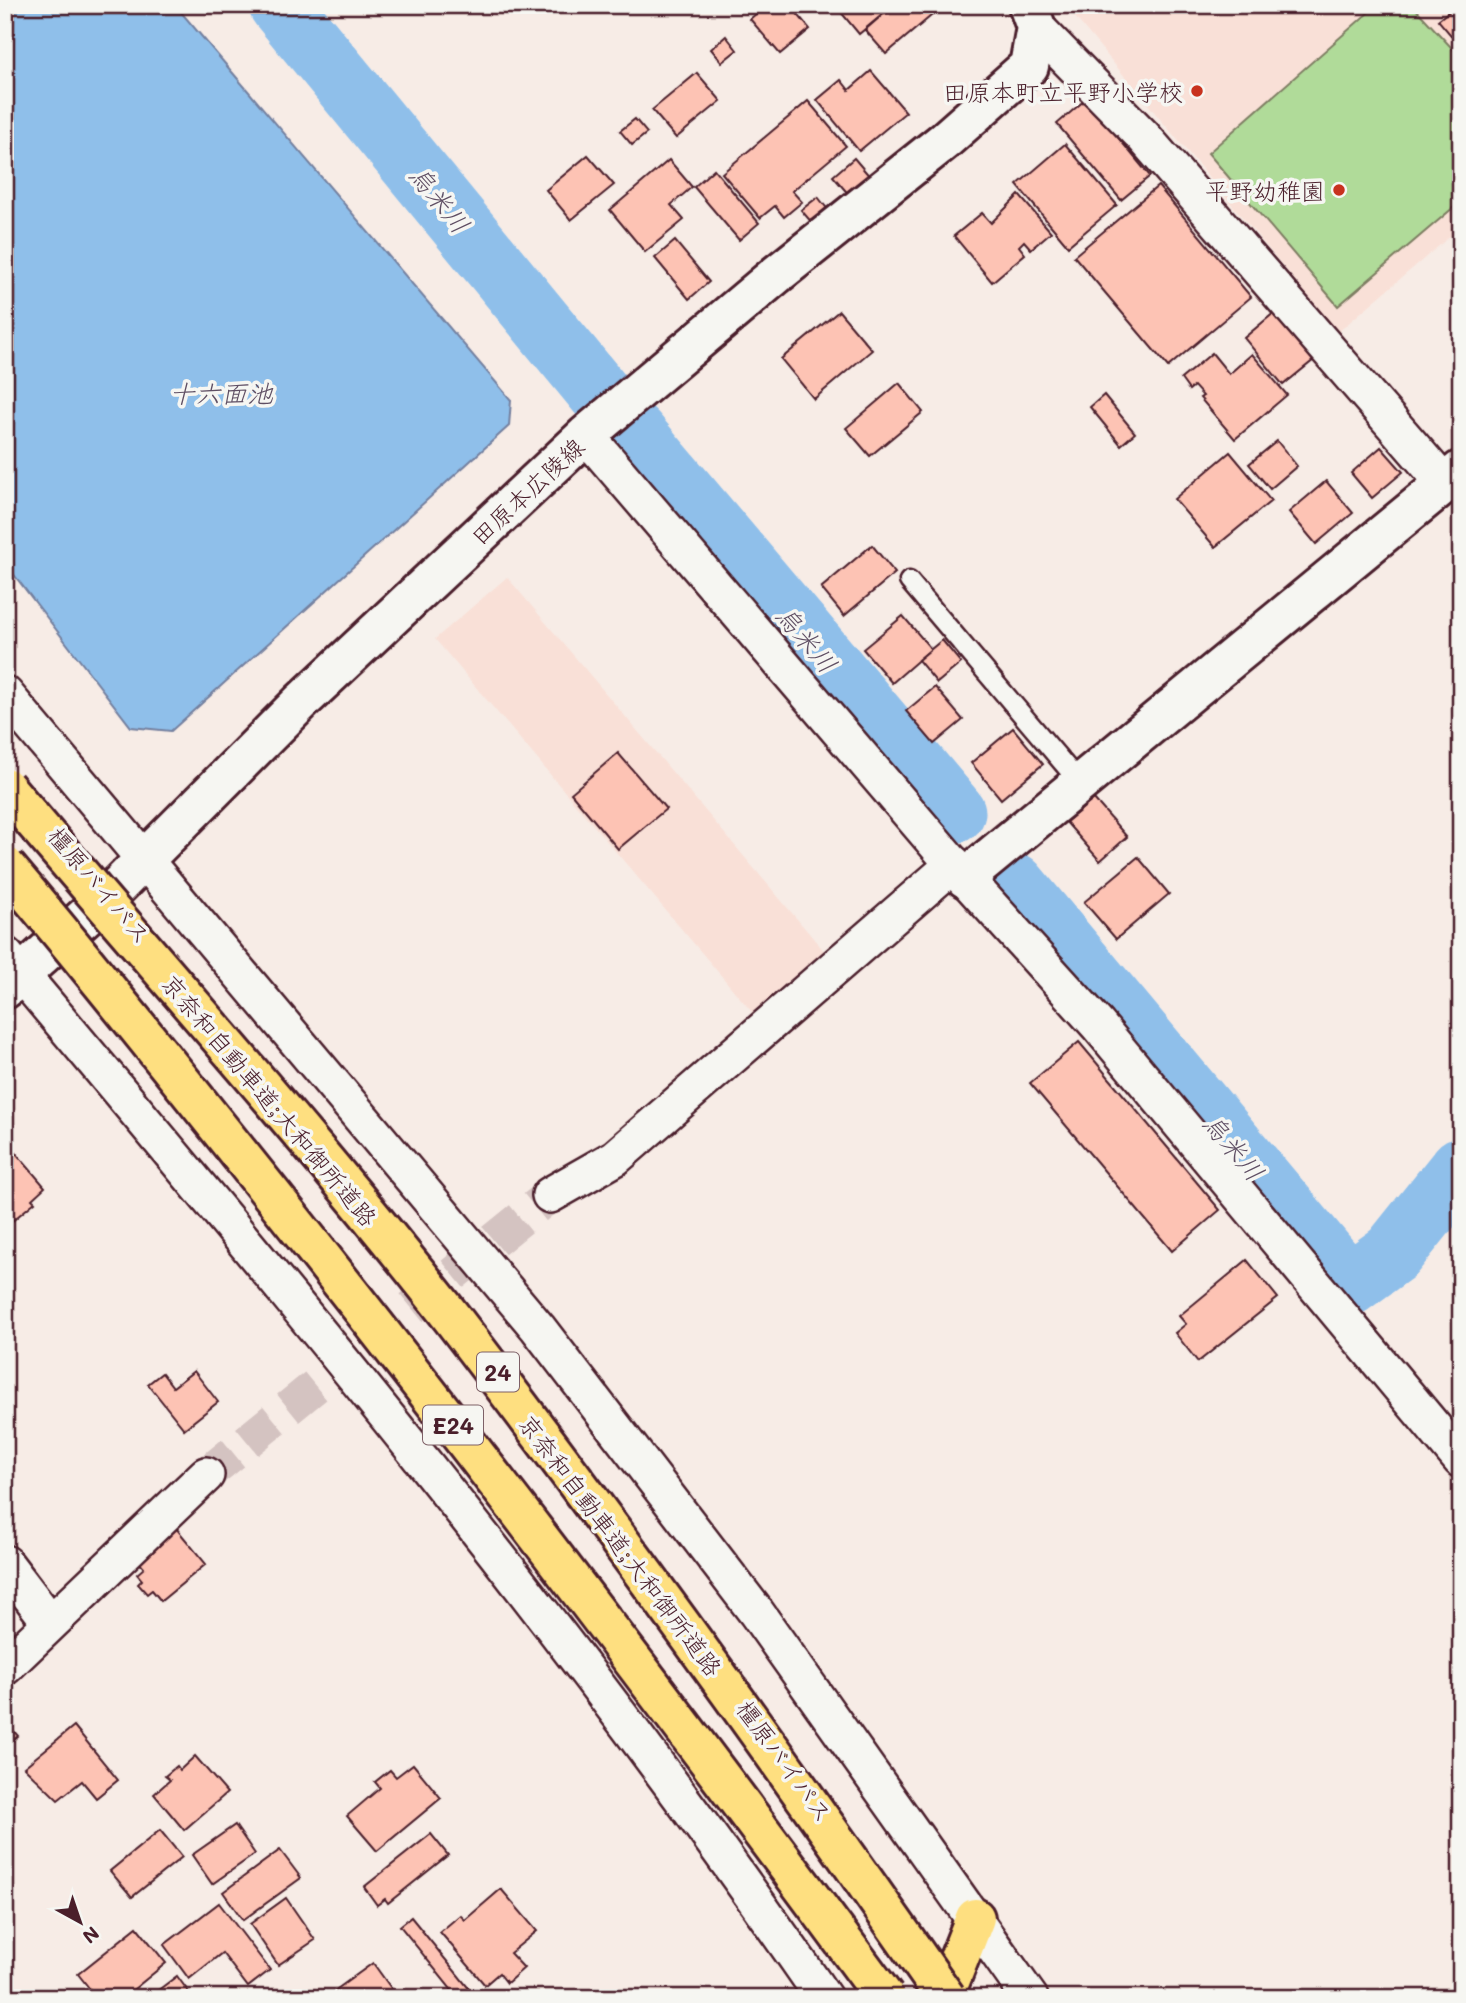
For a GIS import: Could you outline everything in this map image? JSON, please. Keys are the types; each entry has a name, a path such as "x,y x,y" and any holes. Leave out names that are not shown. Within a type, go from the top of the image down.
{"highway":[{"name":"橿原バイパス","path":"5,772 449,1305 952,1993"},
{"name":"京奈和自動車道;大和御所道路","path":"5,787 271,1099 450,1317 749,1716 952,1993"},
{"name":"E24","path":"5,866 89,966 399,1356 701,1749 885,1998"},
{"path":"5,886 55,945 381,1357 680,1742 867,1998"},
{"path":"952,1993 975,1918"}],"main road":[{"name":"田原本広陵線","path":"10,973 55,945 109,895 302,701 586,435 776,275 944,141 1029,66 1032,16"},
{"path":"959,871 1080,783 1452,477"}],"street":[{"path":"1032,16 1452,477"},
{"path":"586,435 959,871 1098,1026 1461,1460"},
{"path":"5,694 538,1328 756,1612 1030,1998"},
{"path":"550,1195 615,1158 959,871"},
{"path":"10,973 383,1410 607,1699 824,1998"},
{"path":"5,1667 206,1475"},
{"path":"5,1563 50,1622"}],"lane":[{"path":"909,581 1080,783"}],"shaded area":[{"name":"平野幼稚園","path":"1065,5 1461,5 1461,227 1338,332"},
{"path":"507,577 830,958 758,1019 435,639"}],"green space":[{"name":"平野幼稚園","path":"1377,5 1415,8 1461,58 1461,201 1338,306 1208,153"}],"water":[{"name":"十六面池","path":"5,5 175,5 511,400 509,426 171,731 131,727 5,563"}],"building":[{"path":"766,5 790,5 810,29 780,54 750,19"},
{"path":"835,5 876,5 883,14 859,34"},
{"path":"894,5 944,5 886,54 865,30"},
{"path":"1457,5 1461,5 1461,47 1438,20"},
{"path":"726,36 737,50 722,62 711,49"},
{"path":"871,71 906,112 859,151 817,100 841,80 849,90"},
{"path":"697,73 721,101 676,138 652,110"},
{"path":"1086,99 1150,176 1121,200 1057,124"},
{"path":"808,101 846,146 792,191 802,202 784,217 775,206 760,218 722,173"},
{"path":"635,119 647,133 632,145 620,131"},
{"path":"1065,144 1117,205 1068,246 1017,185"},
{"path":"588,155 614,185 571,220 546,190"},
{"path":"854,158 871,178 850,196 833,176"},
{"path":"669,160 692,187 671,205 684,220 645,252 610,210"},
{"path":"714,169 759,223 739,240 694,187"},
{"path":"1158,186 1251,297 1168,367 1074,256"},
{"path":"1019,195 1051,232 1031,249 1024,241 1019,246 1025,254 992,282 954,236 982,213 991,223"},
{"path":"818,197 829,211 813,224 801,210"},
{"path":"675,241 709,282 689,299 655,258"},
{"path":"839,311 872,350 814,399 781,359"},
{"path":"1275,312 1315,359 1283,385 1244,338"},
{"path":"1212,353 1229,374 1252,354 1287,395 1235,439 1200,398 1203,396 1194,386 1189,390 1181,379"},
{"path":"899,383 923,412 870,456 846,428"},
{"path":"1104,395 1135,433 1121,445 1090,407"},
{"path":"1277,441 1297,466 1270,489 1249,464"},
{"path":"1381,447 1403,472 1372,498 1351,473"},
{"path":"1230,452 1271,501 1215,547 1174,499"},
{"path":"1326,481 1353,513 1316,544 1289,512"},
{"path":"872,545 895,573 844,616 821,588"},
{"path":"903,616 931,649 892,683 863,649"},
{"path":"942,640 961,663 937,683 918,660"},
{"path":"935,687 963,720 934,744 906,711"},
{"path":"1013,728 1043,764 1001,799 971,763"},
{"path":"618,753 666,809 618,849 571,793"},
{"path":"1094,799 1127,837 1100,861 1066,822"},
{"path":"1138,857 1169,894 1116,939 1084,902"},
{"path":"1079,1042 1220,1210 1172,1251 1030,1083"},
{"path":"10,1146 45,1187 32,1199 35,1202 11,1222 5,1215 5,1150"},
{"path":"1247,1260 1278,1298 1198,1362 1175,1333 1186,1324 1179,1316"},
{"path":"194,1371 218,1402 184,1429 148,1384 162,1373 173,1387"},
{"path":"176,1528 206,1564 161,1601 152,1590 147,1594 138,1584 142,1580 137,1574 144,1568 137,1560"},
{"path":"5,1721 18,1736 5,1747"},
{"path":"74,1726 118,1780 96,1798 82,1781 58,1800 24,1767"},
{"path":"195,1756 227,1793 184,1830 154,1794 170,1780 165,1776 177,1766 180,1770"},
{"path":"413,1764 441,1798 377,1851 347,1816 380,1788 375,1782 390,1770 396,1777"},
{"path":"235,1825 255,1854 212,1884 192,1855"},
{"path":"160,1830 182,1857 132,1897 110,1871"},
{"path":"431,1834 448,1855 388,1903 385,1899 377,1905 364,1887"},
{"path":"280,1850 301,1878 243,1920 223,1892"},
{"path":"501,1889 537,1931 510,1953 524,1968 507,1983 499,1973 485,1985 440,1932 460,1915 465,1920"},
{"path":"286,1898 315,1940 278,1965 250,1924"},
{"path":"219,1903 270,1970 248,1987 222,1953 189,1979 164,1945"},
{"path":"411,1917 475,1996 458,1998 400,1926"},
{"path":"137,1927 166,1963 123,1998 97,1998 78,1974"},
{"path":"373,1963 398,1998 315,1998 322,1992 326,1997"},
{"path":"177,1976 193,1998 149,1997"}],"waterway":[{"name":"烏米川","path":"280,5 599,393"},
{"name":"烏米川","path":"634,433 954,812"},
{"name":"烏米川","path":"1014,884 1349,1285 1393,1253 1461,1168"}],"tunnel":[{"path":"206,1475 550,1195"}],"place":[{"name":"田原本町立平野小学校","path":"1197,91"},
{"name":"平野幼稚園","path":"1339,190"}]}
